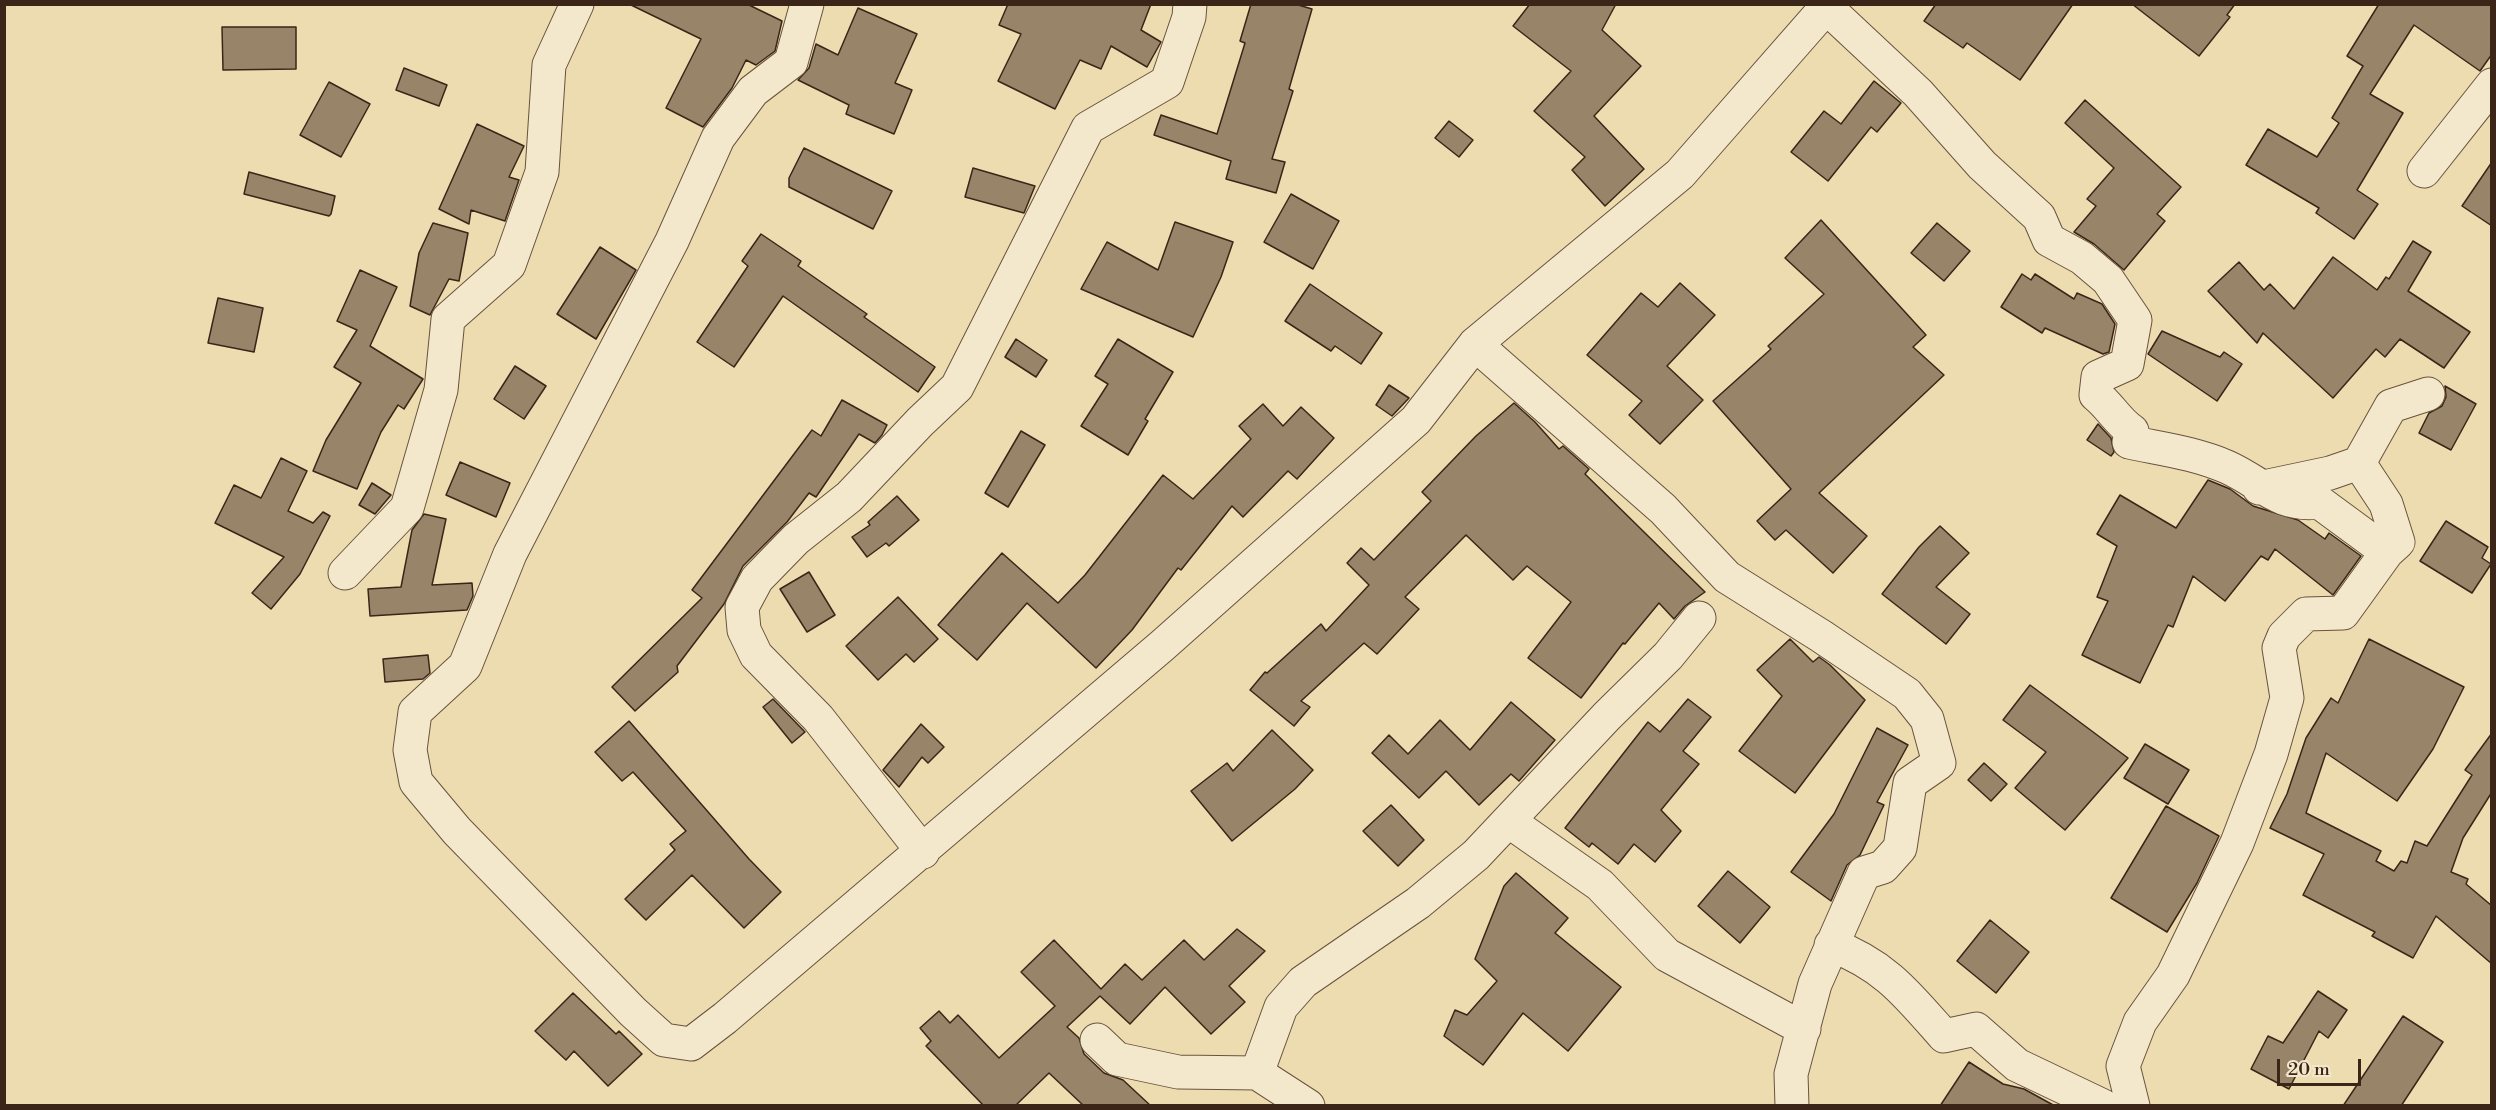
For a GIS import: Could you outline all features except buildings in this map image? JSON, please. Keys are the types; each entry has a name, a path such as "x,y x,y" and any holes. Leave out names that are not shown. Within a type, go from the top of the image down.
{"street":[{"path":"345,573 407,507 441,390 448,319 509,265 542,172 549,65 577,4"},
{"path":"807,4 791,62 753,92 718,138 672,241 510,554 465,666 415,712 410,750 416,782 457,831 633,1012 664,1040 691,1044 725,1018 923,852 1163,645 1416,420 1475,344 1680,174 1827,6 1918,93 1982,165 2039,217 2049,240 2082,258 2108,280 2136,320 2127,364 2097,377 2096,395 2111,406 2123,425 2132,430 2128,442 2182,451 2229,468 2259,488 2300,504 2319,502 2387,552"},
{"path":"923,852 818,718 756,655 744,630 742,607 757,579 780,555 849,497 920,422 957,387 1088,128 1167,82 1189,17 1190,4"},
{"path":"2424,171 2492,85"},
{"path":"1475,344 1662,509 1727,577 1907,694 1927,720 1939,763 1910,783 1900,848 1884,867 1864,873 1831,945 1815,984 1791,1074 1792,1106"},
{"path":"2259,488 2330,473 2359,463 2391,406 2428,394"},
{"path":"2133,1106 2123,1066 2140,1022 2173,975 2237,843 2271,754 2286,698 2279,648 2284,636 2306,614 2343,613 2387,552 2398,542 2386,504 2359,463"},
{"path":"1257,1073 1281,1007 1304,982 1418,903 1476,855 1510,822 1607,716 1668,656 1699,618"},
{"path":"1510,822 1600,885 1667,955 1804,1029"},
{"path":"1831,945 1878,967 1910,997 1944,1036 1976,1029 2017,1065 2103,1106"},
{"path":"1097,1040 1117,1059 1178,1072 1257,1073 1308,1106"}]}
